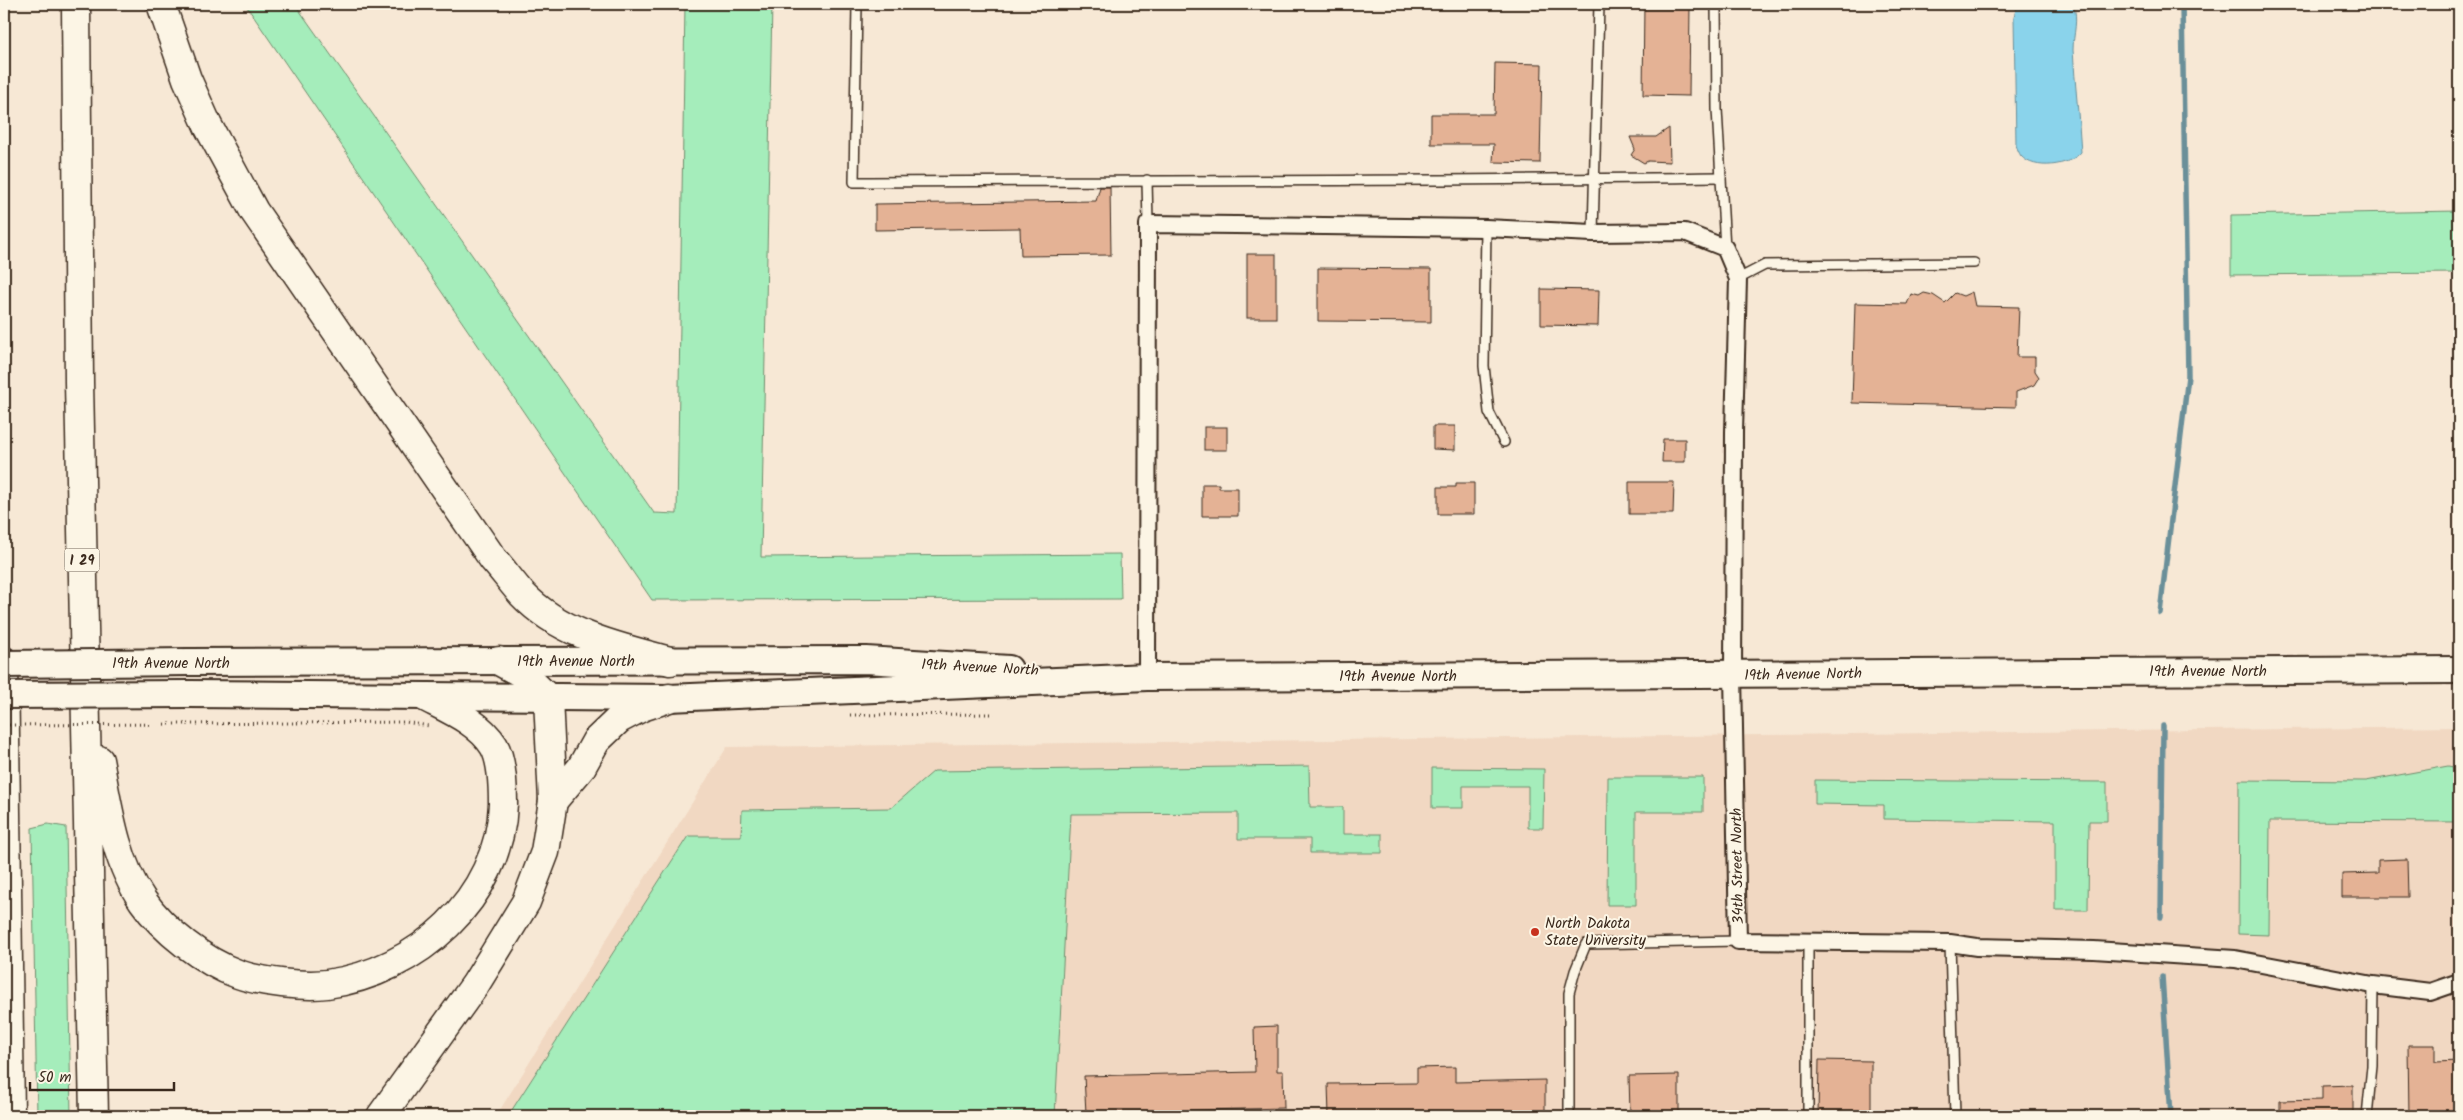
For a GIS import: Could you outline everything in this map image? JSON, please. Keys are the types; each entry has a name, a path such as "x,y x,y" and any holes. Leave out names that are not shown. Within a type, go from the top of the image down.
{"highway":[{"name":"I 29","path":"76,4 78,382 94,1116"},
{"path":"161,4 187,79 208,126 254,211 493,559 523,595 559,623 598,641 670,661"},
{"path":"381,1116 475,985 526,902 545,852 553,801 548,698 523,674 499,662"},
{"path":"4,663 10,1116"},
{"path":"84,680 114,830 123,863 142,900 164,927 200,954 238,974 289,983 325,984 363,976 404,959 438,935 472,899 491,860 502,824 503,784 494,747 468,719 425,697"},
{"path":"553,801 581,768 596,741 619,719 642,707 669,698"}],"main road":[{"name":"19th Avenue North","path":"4,663 866,660 1147,677"},
{"name":"19th Avenue North","path":"4,695 189,694 669,698 1147,677 2459,670"}],"street":[{"path":"1147,677 1148,224 1486,228 1593,233 1685,232 1725,248 1738,279"},
{"name":"34th Street North","path":"1738,279 1734,432 1733,674 1738,941"},
{"path":"1738,941 1808,940 1950,943 1978,947 2094,950 2235,959 2373,986 2430,992 2459,982"}],"lane":[{"path":"857,4 854,182 1721,177"},
{"path":"1593,233 1599,4"},
{"path":"1716,4 1717,109 1725,248"},
{"path":"1146,180 1148,224"},
{"path":"1486,228 1484,366 1489,412 1504,442"},
{"path":"1738,279 1764,265 1974,263"},
{"path":"1808,940 1808,1116"},
{"name":"34th Street North","path":"1568,1116 1569,993 1575,971 1586,944 1738,941"},
{"path":"1950,943 1955,1116"},
{"path":"2367,1116 2372,1066 2373,986"}],"path":[{"path":"846,715 995,714"},
{"path":"4,725 405,722 433,727"}],"shaded area":[{"name":"North Dakota State University","path":"2459,727 2459,1116 496,1116 727,747"}],"green space":[{"path":"245,4 295,4 654,513 677,514 685,4 772,4 761,557 1120,554 1121,599 652,600"},
{"path":"2459,211 2459,273 2231,275 2231,215"},
{"path":"1309,766 1310,807 1343,807 1343,834 1382,834 1382,853 1310,853 1310,839 1238,839 1238,813 1071,814 1055,1116 508,1116 688,836 741,836 742,810 891,808 934,771"},
{"path":"2448,766 2459,768 2459,822 2270,821 2269,935 2238,934 2239,780 2366,781"},
{"path":"1432,768 1544,769 1543,828 1528,828 1528,786 1463,786 1463,808 1432,808"},
{"path":"1608,777 1703,777 1703,812 1636,812 1636,905 1607,905"},
{"path":"1815,780 2107,782 2107,821 2089,821 2088,910 2055,910 2055,821 1884,819 1884,805 1815,804"},
{"path":"48,824 66,827 71,1116 37,1116 32,828"}],"water":[{"path":"2018,4 2073,4 2075,10 2076,21 2073,50 2081,152 2069,161 2052,165 2034,164 2021,156 2016,145 2014,16"}],"building":[{"path":"1644,4 1690,4 1689,96 1643,95"},
{"path":"1495,63 1542,64 1540,163 1493,162 1494,144 1431,144 1431,114 1494,114"},
{"path":"1669,128 1670,162 1648,161 1644,163 1631,155 1635,149 1630,137 1656,137"},
{"path":"1100,187 1110,187 1111,255 1021,256 1020,228 875,230 875,204 1096,201"},
{"path":"1247,254 1276,254 1276,318 1247,318"},
{"path":"1318,268 1431,269 1431,322 1318,321"},
{"path":"1541,289 1599,290 1598,326 1541,325"},
{"path":"1972,292 1975,306 2019,307 2017,357 2035,357 2035,371 2039,377 2034,385 2016,392 2016,407 1852,403 1855,303 1907,304 1911,294 1919,296 1924,293 1933,295 1945,303 1955,293 1963,296"},
{"path":"1433,426 1455,426 1455,450 1433,449"},
{"path":"1204,427 1227,427 1227,450 1204,450"},
{"path":"1663,439 1685,439 1685,462 1662,462"},
{"path":"1629,482 1674,482 1673,514 1629,514"},
{"path":"1456,483 1474,483 1474,514 1438,514 1438,487 1456,487"},
{"path":"1202,484 1219,484 1219,488 1238,488 1238,516 1202,516"},
{"path":"2407,859 2408,897 2342,897 2342,874 2378,873 2378,860"},
{"path":"1277,1026 1277,1071 1283,1071 1284,1108 1086,1113 1084,1076 1255,1072 1254,1027"},
{"path":"2408,1045 2435,1045 2435,1062 2459,1061 2459,1116 2409,1116"},
{"path":"1819,1060 1871,1061 1871,1116 1818,1116"},
{"path":"1455,1067 1455,1082 1545,1080 1545,1116 1329,1116 1328,1084 1417,1083 1417,1068"},
{"path":"1679,1075 1679,1112 1630,1113 1629,1076"},
{"path":"2353,1085 2353,1116 2280,1116 2280,1101 2322,1100 2322,1086"}],"waterway":[{"path":"2160,613 2188,376 2182,4"},
{"path":"2161,917 2163,726"},
{"path":"2162,976 2171,1116"}],"place":[{"name":"North Dakota State University","path":"1535,932"}]}
